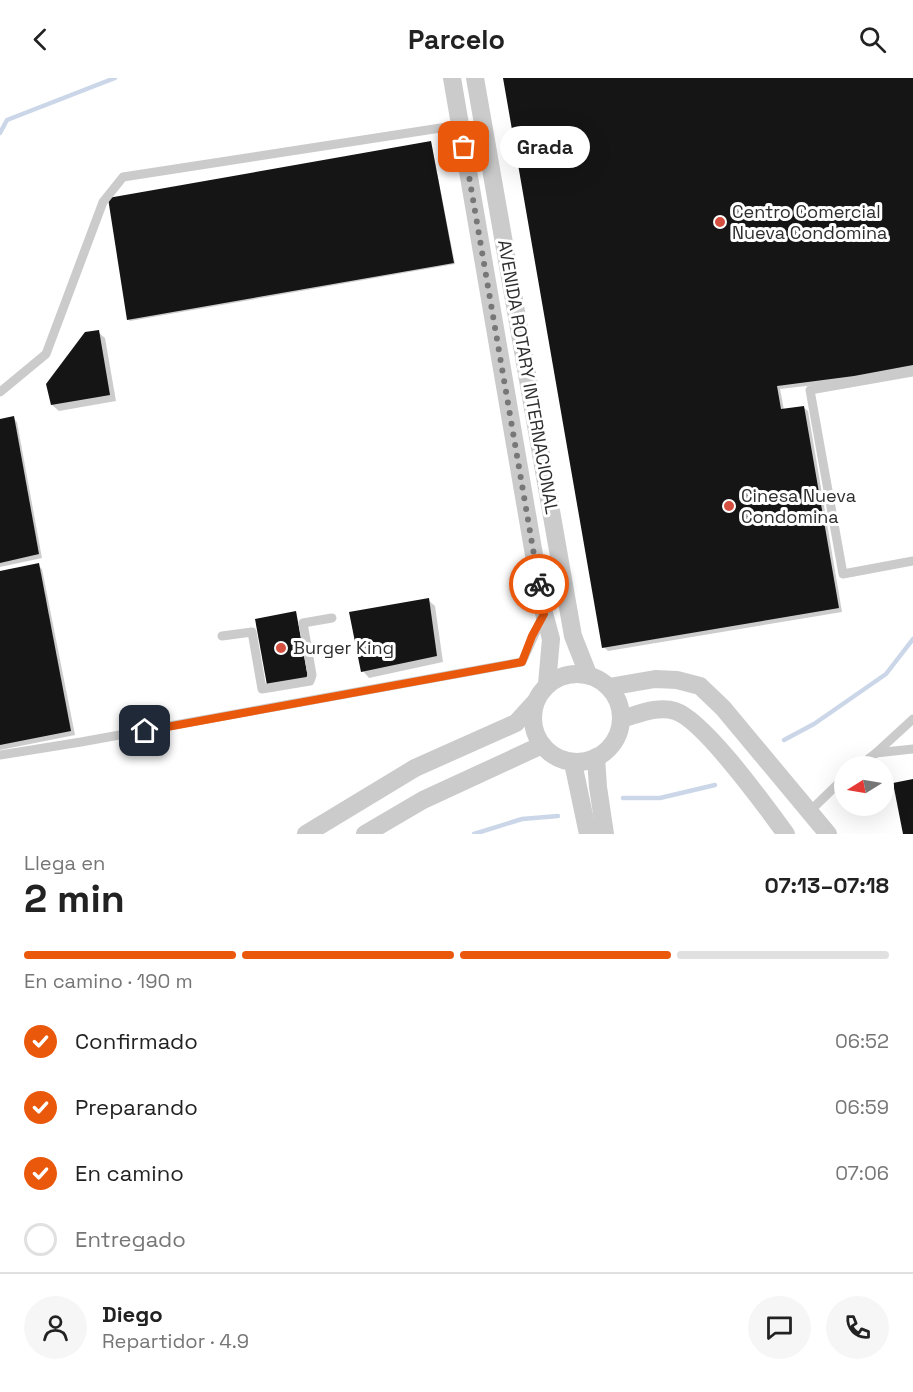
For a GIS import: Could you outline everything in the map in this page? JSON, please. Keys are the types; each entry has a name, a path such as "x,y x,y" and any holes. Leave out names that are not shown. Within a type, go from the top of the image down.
{"street":[{"name":"AVENIDA ROTARY INTERNACIONAL","path":"452,78 544,614 551,639 547,684"},
{"name":"AVENIDA ROTARY INTERNACIONAL","path":"475,78 573,636 588,674"},
{"path":"515,441 530,444 545,478"},
{"path":"306,834 415,768 516,723 547,684 566,674 588,674 609,687 620,706 621,719 615,740 602,754 573,763 552,754 542,745 535,731 533,712 536,700"},
{"path":"609,687 655,679 677,680 700,686 723,708 828,834"},
{"path":"621,719 658,709 675,711 694,721 754,791 786,834"},
{"path":"365,834 423,800 542,745"},
{"path":"596,757 605,834"},
{"path":"573,763 588,834"}],"lane":[{"path":"0,392 46,354 103,202 123,177 460,125"},
{"path":"913,372 810,390 843,574 913,561"},
{"path":"0,755 522,662 544,614"},
{"path":"222,636 252,632 262,688 310,681 312,675 303,623 332,618"},
{"path":"872,756 913,719"},
{"path":"876,753 913,749"},
{"path":"810,811 834,788"}],"building":[{"name":"Centro Comercial Nueva Condomina","path":"503,78 913,78 913,365 854,376 777,386 781,409 804,406 839,608 602,648"},
{"path":"431,141 454,263 127,320 108,198"},
{"path":"99,330 110,395 51,405 46,384 85,332"},
{"path":"14,416 39,554 0,563 0,419"},
{"path":"39,563 71,731 0,745 0,571"},
{"path":"429,598 437,656 361,672 349,612"},
{"name":"Burger King","path":"296,611 308,678 267,685 255,619"},
{"path":"913,779 913,834 903,834 894,783"}],"waterway":[{"path":"0,133 7,120 115,78"},
{"path":"784,740 814,724 886,674 913,639"},
{"path":"623,798 660,798 715,785"},
{"path":"474,834 522,819 558,816"}],"way so far":[{"path":"464,147 539,584"}],"place":[{"name":"Grada","path":"464,147"},
{"name":"Centro Comercial Nueva Condomina","path":"720,222"},
{"name":"Cinesa Nueva Condomina","path":"729,506"},
{"name":"Burger King","path":"281,648"}],"route":[{"path":"145,731 522,662 544,614 539,584"}]}
